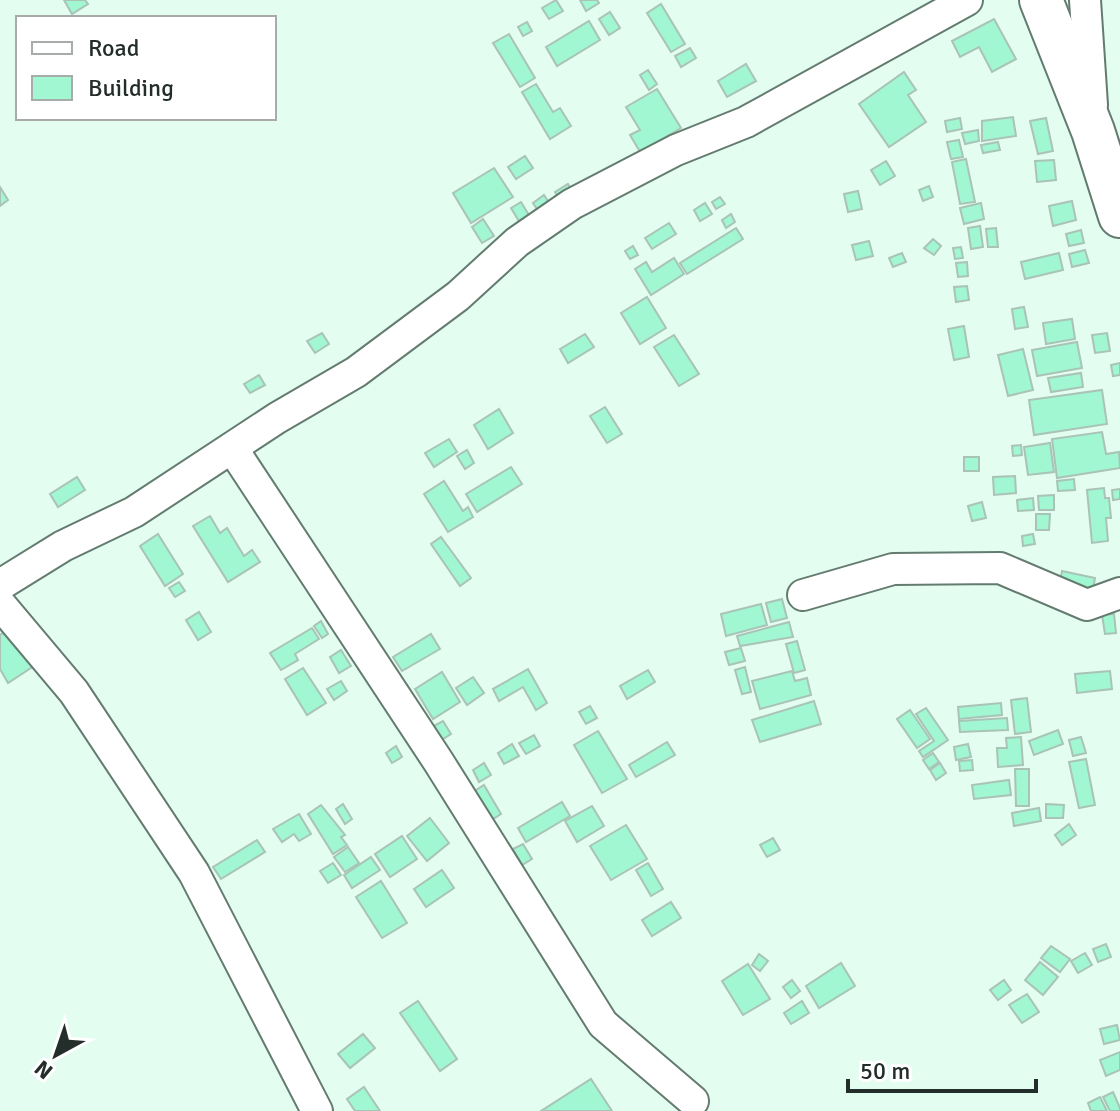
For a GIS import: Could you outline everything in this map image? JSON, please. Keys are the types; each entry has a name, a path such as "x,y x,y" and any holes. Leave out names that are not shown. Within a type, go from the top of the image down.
{"highway":[{"path":"1041,0 1093,131 1120,216"}],"street":[{"path":"0,585 63,546 134,512 356,372 458,296 517,242 572,204 676,150 746,122 967,0"},
{"path":"1085,0 1093,131"},
{"path":"232,448 438,761 603,1024 699,1108"},
{"path":"803,595 893,569 1000,568 1087,605 1120,593"},
{"path":"0,604 74,692 194,873 317,1111"}],"building":[{"path":"64,0 85,0 88,4 72,14"},
{"path":"556,0 563,11 549,19 542,8"},
{"path":"580,0 597,0 599,3 586,11"},
{"path":"661,4 685,44 671,52 647,13"},
{"path":"610,12 620,28 609,35 599,19"},
{"path":"994,19 1016,59 992,72 979,47 960,57 952,41"},
{"path":"589,21 600,40 557,66 546,47"},
{"path":"527,22 532,31 523,36 518,27"},
{"path":"509,34 535,78 520,87 493,43"},
{"path":"690,48 696,58 681,67 675,56"},
{"path":"746,64 756,81 727,97 718,81"},
{"path":"648,70 657,84 649,90 640,75"},
{"path":"904,72 916,90 908,95 926,122 889,147 859,104"},
{"path":"536,84 553,112 560,108 571,126 550,139 522,92"},
{"path":"657,89 681,128 640,152 630,135 640,130 626,107"},
{"path":"1013,117 1016,136 982,141 982,121"},
{"path":"960,118 962,129 947,132 945,121"},
{"path":"1046,118 1053,151 1038,154 1030,121"},
{"path":"978,130 979,141 965,144 962,133"},
{"path":"959,140 963,157 951,159 947,142"},
{"path":"998,142 1000,150 983,153 981,145"},
{"path":"525,156 533,168 516,179 508,167"},
{"path":"966,159 975,202 960,204 952,162"},
{"path":"1054,160 1056,180 1037,182 1035,161"},
{"path":"886,161 895,176 880,185 871,170"},
{"path":"494,168 513,197 471,223 453,193"},
{"path":"568,184 574,194 561,201 555,192"},
{"path":"929,186 933,197 923,201 919,190"},
{"path":"0,187 8,200 0,206"},
{"path":"858,191 862,209 848,212 844,194"},
{"path":"544,195 552,207 540,214 533,203"},
{"path":"720,197 725,204 716,209 712,202"},
{"path":"1072,201 1076,220 1053,226 1049,206"},
{"path":"521,202 530,217 520,223 511,208"},
{"path":"705,203 712,214 700,221 694,210"},
{"path":"981,203 984,219 964,224 960,208"},
{"path":"731,214 735,222 726,228 722,220"},
{"path":"483,219 494,236 482,243 472,227"},
{"path":"669,223 676,234 652,249 645,238"},
{"path":"980,226 983,247 971,249 968,228"},
{"path":"736,228 743,239 687,274 680,263"},
{"path":"996,228 998,247 988,247 986,229"},
{"path":"1081,230 1084,243 1069,246 1066,234"},
{"path":"933,239 941,246 934,255 924,248"},
{"path":"869,241 873,256 856,260 852,245"},
{"path":"633,246 638,255 630,259 625,251"},
{"path":"961,247 963,258 955,259 953,248"},
{"path":"1085,250 1089,263 1072,267 1069,254"},
{"path":"902,253 906,262 893,267 889,258"},
{"path":"1059,253 1063,270 1025,279 1021,262"},
{"path":"674,258 684,274 651,295 635,269 646,262 652,272"},
{"path":"967,262 968,276 958,277 956,263"},
{"path":"967,286 969,300 956,302 954,287"},
{"path":"647,297 666,328 640,344 621,313"},
{"path":"1024,307 1028,327 1015,329 1012,309"},
{"path":"1072,319 1075,339 1046,344 1043,323"},
{"path":"964,326 969,357 954,360 948,329"},
{"path":"322,333 329,344 315,353 307,341"},
{"path":"1107,333 1110,351 1095,353 1092,335"},
{"path":"585,334 594,347 568,363 560,349"},
{"path":"674,335 699,374 679,386 654,347"},
{"path":"1077,342 1082,368 1037,376 1032,350"},
{"path":"1023,349 1033,390 1008,396 998,355"},
{"path":"1120,363 1120,375 1113,376 1111,365"},
{"path":"1081,373 1083,387 1051,392 1048,378"},
{"path":"259,375 265,385 250,393 244,384"},
{"path":"1102,390 1107,424 1034,435 1029,400"},
{"path":"605,407 622,434 607,443 590,416"},
{"path":"499,409 513,433 488,449 474,425"},
{"path":"1102,432 1106,454 1119,452 1120,468 1057,478 1052,439"},
{"path":"449,439 457,452 434,467 425,453"},
{"path":"1050,443 1054,472 1028,475 1024,447"},
{"path":"1021,445 1022,455 1013,456 1012,446"},
{"path":"467,450 474,463 465,469 457,456"},
{"path":"964,457 979,457 979,471 964,471"},
{"path":"511,467 522,484 477,512 466,494"},
{"path":"1015,476 1016,493 994,495 993,477"},
{"path":"77,477 85,490 58,507 50,494"},
{"path":"1074,479 1075,490 1058,491 1057,481"},
{"path":"444,481 463,511 468,507 473,517 448,532 424,494"},
{"path":"1104,488 1105,498 1109,498 1111,518 1106,518 1108,541 1092,543 1087,490"},
{"path":"1120,489 1120,499 1113,500 1112,490"},
{"path":"1054,495 1054,510 1039,510 1038,496"},
{"path":"1033,498 1034,510 1018,511 1017,500"},
{"path":"982,502 986,518 972,521 968,506"},
{"path":"1036,514 1050,514 1049,530 1036,530"},
{"path":"210,516 220,533 227,528 244,556 252,550 260,562 228,582 193,526"},
{"path":"158,534 183,574 165,586 140,546"},
{"path":"1033,534 1035,544 1023,546 1022,536"},
{"path":"441,537 471,578 460,586 431,544"},
{"path":"1062,571 1095,578 1092,594 1059,588"},
{"path":"179,582 185,591 175,597 169,588"},
{"path":"782,599 787,618 771,622 766,603"},
{"path":"761,604 767,625 726,636 721,614"},
{"path":"199,612 211,632 198,640 186,620"},
{"path":"1114,614 1116,633 1105,634 1102,615"},
{"path":"321,621 328,634 322,638 314,626"},
{"path":"789,622 793,637 740,646 737,636"},
{"path":"10,628 34,666 8,683 0,669 0,635"},
{"path":"312,628 319,639 295,654 298,660 281,670 270,653"},
{"path":"431,634 440,649 402,671 393,657"},
{"path":"797,641 805,670 794,673 786,644"},
{"path":"741,648 745,661 729,665 725,652"},
{"path":"341,650 351,666 339,673 330,657"},
{"path":"745,667 751,692 742,694 735,670"},
{"path":"303,668 326,703 307,715 285,679"},
{"path":"528,669 547,703 536,710 523,687 499,701 493,689"},
{"path":"648,670 655,682 627,699 620,686"},
{"path":"792,671 795,681 807,678 811,695 760,709 752,681"},
{"path":"1110,671 1112,689 1077,693 1075,674"},
{"path":"442,672 460,702 433,719 415,689"},
{"path":"473,677 484,693 467,705 456,688"},
{"path":"341,681 347,691 334,700 327,689"},
{"path":"1027,698 1031,732 1015,734 1011,700"},
{"path":"814,701 821,724 760,742 752,720"},
{"path":"1001,703 1002,715 959,719 958,707"},
{"path":"590,706 597,718 586,724 579,712"},
{"path":"926,708 948,740 923,757 919,751 934,741 916,714"},
{"path":"910,710 930,739 917,748 897,719"},
{"path":"1007,718 1008,730 960,732 959,721"},
{"path":"443,721 451,734 440,741 432,727"},
{"path":"1058,730 1063,744 1034,755 1029,741"},
{"path":"598,731 627,779 602,793 574,745"},
{"path":"534,735 540,746 526,754 519,743"},
{"path":"1021,737 1023,765 998,767 997,748 1007,748 1006,738"},
{"path":"1081,737 1086,753 1073,756 1069,740"},
{"path":"667,742 675,755 636,777 629,765"},
{"path":"512,744 519,756 504,764 498,753"},
{"path":"968,744 971,757 956,760 954,747"},
{"path":"396,746 402,757 392,763 386,753"},
{"path":"933,753 939,762 929,769 923,760"},
{"path":"1086,759 1095,805 1079,808 1069,762"},
{"path":"972,760 973,770 960,771 959,761"},
{"path":"484,763 491,775 479,782 473,770"},
{"path":"940,763 946,773 936,780 930,770"},
{"path":"1015,769 1029,769 1029,806 1016,806"},
{"path":"1009,780 1011,795 974,799 972,785"},
{"path":"484,785 501,814 490,821 473,792"},
{"path":"562,802 570,816 526,842 518,828"},
{"path":"343,804 352,819 345,824 336,809"},
{"path":"1046,804 1064,805 1063,818 1046,818"},
{"path":"321,805 345,835 341,837 347,845 333,854 308,814"},
{"path":"592,806 604,826 577,842 565,821"},
{"path":"1039,808 1041,821 1014,826 1012,813"},
{"path":"299,814 311,834 299,841 294,834 282,842 273,829"},
{"path":"430,818 449,843 427,861 407,836"},
{"path":"1069,824 1076,835 1062,845 1055,835"},
{"path":"626,825 647,859 611,880 590,846"},
{"path":"402,836 417,859 390,877 375,854"},
{"path":"773,838 780,850 767,857 760,845"},
{"path":"257,840 265,852 221,879 213,867"},
{"path":"523,844 532,859 522,865 513,849"},
{"path":"348,847 359,863 345,872 334,857"},
{"path":"371,857 380,870 352,888 344,875"},
{"path":"333,863 341,875 328,883 320,871"},
{"path":"648,863 663,889 651,896 636,870"},
{"path":"442,870 454,888 426,907 414,889"},
{"path":"381,881 407,923 382,938 356,897"},
{"path":"671,902 681,918 652,936 642,920"},
{"path":"1106,944 1111,957 1098,962 1093,949"},
{"path":"1051,946 1070,959 1060,972 1041,958"},
{"path":"1085,953 1092,965 1078,973 1071,961"},
{"path":"759,954 768,961 760,971 752,965"},
{"path":"1040,962 1058,977 1043,995 1025,980"},
{"path":"841,963 855,986 819,1008 806,986"},
{"path":"748,964 770,999 743,1015 722,981"},
{"path":"792,980 800,991 791,998 783,987"},
{"path":"1004,980 1011,990 998,1000 990,990"},
{"path":"1027,994 1039,1012 1022,1023 1009,1005"},
{"path":"418,1001 457,1059 440,1071 400,1013"},
{"path":"802,1001 809,1013 791,1024 784,1013"},
{"path":"1117,1025 1120,1040 1104,1044 1100,1029"},
{"path":"363,1034 375,1048 350,1068 338,1054"},
{"path":"1120,1052 1120,1070 1106,1076 1100,1060"},
{"path":"591,1079 612,1111 541,1111"},
{"path":"364,1087 380,1111 355,1111 347,1099"},
{"path":"1113,1092 1120,1111 1110,1111 1103,1097"},
{"path":"1100,1097 1107,1111 1091,1111 1088,1103"}]}
